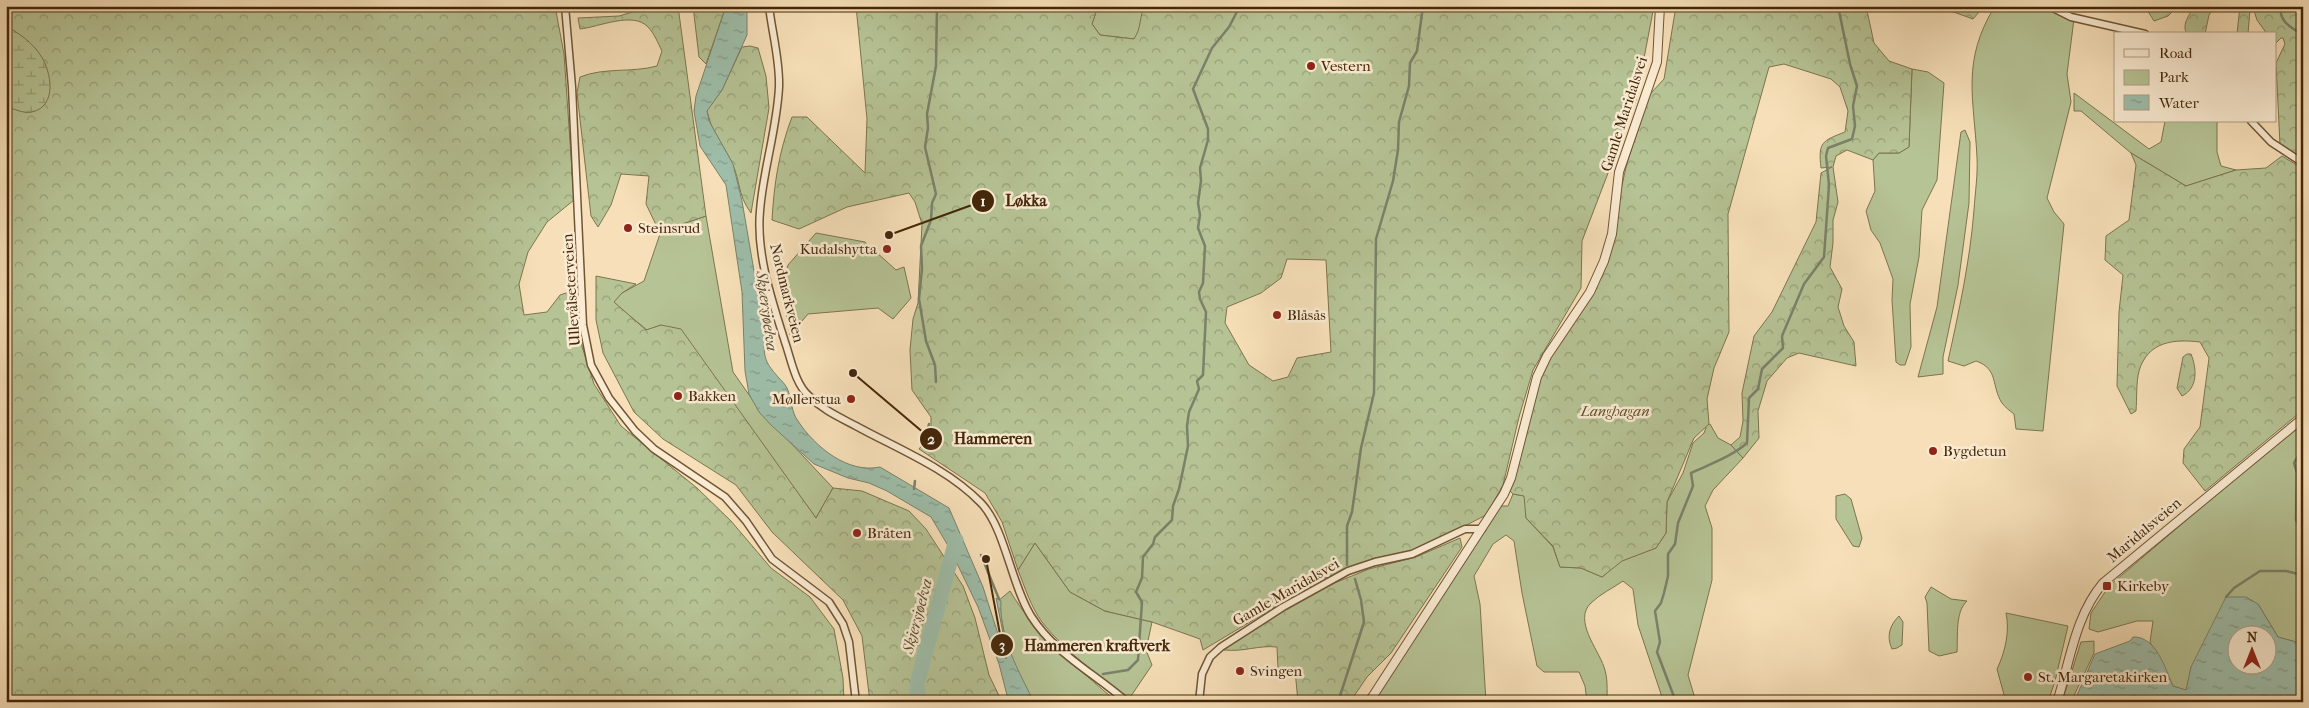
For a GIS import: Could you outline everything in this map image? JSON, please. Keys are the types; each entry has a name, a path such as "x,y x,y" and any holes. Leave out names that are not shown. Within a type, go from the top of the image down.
{"street":[{"name":"Ullevålseterveien","path":"565,6 572,87 583,325 591,365 606,393 635,431 654,448 725,497 746,521 772,559 829,602 838,613 847,635 852,658 856,702"},
{"name":"Nordmarkveien","path":"769,6 779,85 773,140 761,198 761,244 777,316 802,386 809,396 828,412 937,469 974,496 992,519 1018,591 1037,625 1064,654 1127,702"},
{"name":"Gamle Maridalsvei","path":"1369,702 1508,486 1531,398 1542,366 1590,292 1604,261 1612,234 1619,172 1657,62 1660,6"},
{"path":"2050,6 2070,17 2136,32"},
{"path":"2252,122 2271,142 2303,164"},
{"name":"Maridalsveien","path":"2057,702 2083,615 2100,587 2128,561 2302,419"},
{"name":"Gamle Maridalsvei","path":"1199,702 1202,674 1210,657 1221,647 1283,606 1321,584 1357,567 1412,554 1465,529 1482,529"}],"green space":[{"path":"6,6 555,6 564,54 574,200 547,222 528,252 519,284 524,315 547,312 560,295 575,290 578,334 594,384 621,426 697,488 731,521 771,568 810,597 834,629 843,678 844,702 6,702 6,106 26,112 47,99 49,87 45,65 40,56 25,39 6,26"},
{"path":"641,6 678,6 706,216 661,231 658,229 646,204 649,176 621,174 611,205 598,227 591,216 577,93 580,77 599,72 657,66 662,51 652,32 642,22 634,20 616,21 580,29 578,18 619,16 639,10"},
{"path":"693,6 726,6 706,64 699,57"},
{"path":"856,6 1098,6 1092,24 1100,35 1134,39 1145,6 1654,6 1636,100 1582,241 1581,288 1533,370 1519,417 1503,485 1486,515 1416,551 1367,563 1322,579 1203,650 1200,639 1152,622 1105,611 1070,592 1035,543 1018,570 1002,522 985,493 919,449 931,434 931,417 912,390 910,350 913,319 918,303 922,224 915,202 909,193 847,207 799,229 772,220 778,168 792,117 807,117 865,173 867,119","holes":["1287,259 1326,260 1331,352 1297,358 1288,377 1273,381 1249,365 1225,323 1227,307 1261,293 1281,278"]},
{"path":"1098,6 1145,6 1140,30 1134,39 1100,35 1092,24"},
{"name":"Langhagan","path":"1676,6 1866,6 1874,43 1889,61 1912,69 1909,147 1899,153 1879,153 1873,160 1847,150 1836,156 1833,167 1838,202 1833,220 1830,267 1842,289 1838,307 1844,326 1854,342 1856,366 1799,353 1787,358 1767,381 1758,411 1759,438 1743,458 1731,445 1740,437 1743,421 1742,393 1754,336 1772,312 1816,222 1821,173 1832,167 1821,168 1821,148 1827,140 1845,132 1848,111 1840,87 1831,79 1784,64 1769,67 1728,214 1729,332 1714,368 1707,399 1709,424 1694,438 1667,502 1666,533 1656,548 1622,561 1602,577 1581,568 1560,567 1553,546 1526,518 1524,496 1513,494 1505,486 1538,377 1606,256 1627,163 1650,94 1664,79"},
{"path":"1937,6 1984,6 1973,19"},
{"path":"1995,6 2046,6 2074,19 2067,74 2071,102 2047,198 2054,212 2064,224 2043,431 2016,429 2014,414 2002,403 1994,379 1983,364 1976,361 1964,366 1948,361 1967,267 1976,184 1977,157 1972,98 1974,62 1977,44"},
{"path":"2149,6 2178,6 2168,16 2154,21 2149,13"},
{"path":"2194,6 2215,6 2209,15 2205,32 2186,32 2187,20"},
{"path":"2240,6 2303,6 2303,158 2280,145 2276,63 2285,44 2283,38 2276,43 2276,32 2266,32 2257,20 2253,8 2250,9 2248,32 2237,32"},
{"path":"6,26 30,42 45,62 50,87 49,96 46,103 32,112 23,112 6,106"},
{"path":"742,47 758,48 766,76 769,108 751,213 743,200 732,163 714,131 707,110 722,90"},
{"path":"1912,69 1928,72 1944,83 1937,180 1922,210 1919,257 1910,304 1911,347 1905,365 1900,365 1896,362 1892,300 1893,279 1880,243 1871,230 1866,211 1875,191 1873,160 1879,153 1899,153 1909,147"},
{"path":"2074,93 2149,149 2161,142 2165,122 2217,122 2217,152 2221,166 2236,170 2186,186 2131,153 2081,111 2074,111"},
{"path":"1965,130 1970,142 1969,203 1958,285 1943,357 1943,374 1918,377 1937,307 1961,132"},
{"path":"2131,153 2186,186 2236,170 2266,168 2282,156 2303,169 2303,410 2205,491 2183,463 2184,449 2200,427 2209,358 2200,342 2172,342 2163,344 2149,353 2139,371 2136,411 2131,414 2117,386 2119,312 2123,275 2105,260 2106,236 2129,220 2136,165"},
{"path":"706,216 733,372 759,409 833,488 816,518 767,451 661,325 647,330 613,302 622,293 644,281 661,231"},
{"path":"816,233 865,242 896,270 904,267 911,298 893,319 878,308 808,314 790,335 782,288 788,265"},
{"path":"596,276 636,284 622,293 614,302 646,330 661,325 681,329 816,518 833,488 862,491 909,511 926,529 963,586 975,618 989,675 1002,702 870,702 862,636 843,600 772,532 736,485 663,439 634,412 603,353 596,320"},
{"path":"2191,354 2193,360 2195,378 2191,388 2182,396 2177,388 2183,357"},
{"path":"1710,424 1718,438 1731,445 1743,458 1713,490 1705,506 1712,528 1712,580 1688,675 1696,702 1663,700 1638,625 1633,589 1623,581 1602,594 1586,610 1586,626 1605,671 1607,702 1587,702 1585,686 1579,672 1544,672 1537,666 1522,593 1514,541 1506,535 1493,544 1474,576 1480,604 1486,702 1372,702 1500,506 1508,506 1513,494 1525,496 1526,518 1553,547 1560,567 1581,568 1602,577 1621,561 1656,548 1666,533 1667,502 1683,473 1693,443 1704,433 1707,425"},
{"path":"2303,424 2303,649 2296,642 2278,637 2276,626 2271,626 2258,604 2235,626 2226,626 2226,634 2191,667 2187,691 2173,686 2150,642 2153,621 2137,621 2098,632 2089,629 2091,613 2109,586 2237,477"},
{"path":"1845,494 1851,499 1862,538 1859,547 1853,546 1836,519 1836,496"},
{"path":"1460,538 1462,547 1391,653 1367,677 1350,702 1298,702 1295,670 1278,668 1277,647 1224,650 1231,641 1322,588 1369,569 1416,557"},
{"path":"1035,543 1070,592 1105,611 1152,622 1146,650 1152,665 1129,699 1072,654 1051,633 1038,616 1028,597 1018,570"},
{"path":"1931,587 1951,599 1967,601 1959,618 1957,652 1939,656 1929,651 1927,603 1925,597"},
{"path":"1010,591 1021,608 1045,637 1117,702 1029,702 1008,652 998,601"},
{"path":"2006,613 2068,626 2048,702 2006,702 1997,669 2006,642"},
{"path":"1899,616 1903,622 1902,645 1892,649 1889,635 1893,623"},
{"path":"2094,641 2094,653 2071,702 2062,702 2081,642"}],"water":[{"path":"726,6 747,6 747,35 722,90 707,111 709,121 733,164 742,201 765,335 764,348 767,362 787,388 794,414 798,421 823,449 844,462 856,466 880,467 949,508 983,587 1006,659 1007,653 996,598 1001,601 1001,614 1006,640 1034,702 1010,702 1008,699 999,664 978,607 950,549 931,517 887,491 814,464 771,425 759,412 749,394 745,371 742,292 726,185 700,146 694,111 696,96"},
{"path":"2226,597 2246,597 2258,604 2271,626 2226,626 2226,676 2276,676 2276,634 2278,637 2296,642 2303,649 2303,702 2074,702 2095,654 2130,641 2133,637 2141,638 2154,647 2163,662 2173,686 2186,690 2191,667"}],"waterway":[{"path":"936,382 935,365 926,341 919,299 922,269 921,246 931,220 932,203 936,194 925,147 928,128 927,114 936,66 937,6"},
{"path":"1103,674 1128,670 1138,660 1142,602 1136,592 1142,578 1143,557 1153,544 1155,537 1172,520 1173,506 1179,489 1188,446 1187,426 1189,412 1199,389 1197,381 1203,375 1206,312 1199,292 1203,283 1205,246 1198,228 1200,215 1198,203 1201,181 1200,168 1208,140 1208,129 1193,89 1212,48 1229,27 1240,6"},
{"path":"1347,565 1347,526 1352,512 1361,448 1374,393 1376,239 1393,181 1398,150 1399,122 1409,86 1410,63 1417,51 1423,6"},
{"path":"1676,702 1657,652 1660,642 1655,611 1661,603 1668,576 1668,554 1675,544 1678,523 1693,486 1691,473 1727,456 1747,443 1749,398 1758,389 1762,369 1783,348 1782,336 1804,284 1824,257 1829,185 1826,156 1828,148 1852,139 1855,126 1853,106 1857,86 1850,64 1838,6"},
{"path":"2280,6 2283,19 2300,33 2302,53 2299,72 2303,100"},
{"path":"2303,386 2300,387 2303,403"},
{"path":"923,448 929,424"},
{"path":"2303,447 2294,463 2297,473 2296,520 2303,533"},
{"path":"914,489 915,481"},
{"name":"Skjersjøelva","path":"918,702 917,684 956,540"},
{"path":"981,555 999,599"},
{"path":"2226,597 2234,588 2260,571 2303,573"},
{"path":"1338,702 1364,622 1361,600 1355,579"}],"place":[{"name":"Vestern","path":"1311,66"},
{"name":"Steinsrud","path":"628,228"},
{"name":"Løkka","path":"889,235"},
{"name":"Kudalshytta","path":"887,249"},
{"name":"Blåsås","path":"1277,315"},
{"name":"Hammeren","path":"853,373"},
{"name":"Bakken","path":"678,396"},
{"name":"Møllerstua","path":"851,399"},
{"name":"Bygdetun","path":"1933,451"},
{"name":"Bråten","path":"857,533"},
{"name":"Hammeren kraftverk","path":"986,559"},
{"name":"Kirkeby","path":"2107,586"},
{"name":"Svingen","path":"1240,671"},
{"name":"St. Margaretakirken","path":"2028,677"}],"water label":[{"name":"Skjærsjøelva","path":"767,311"}]}
